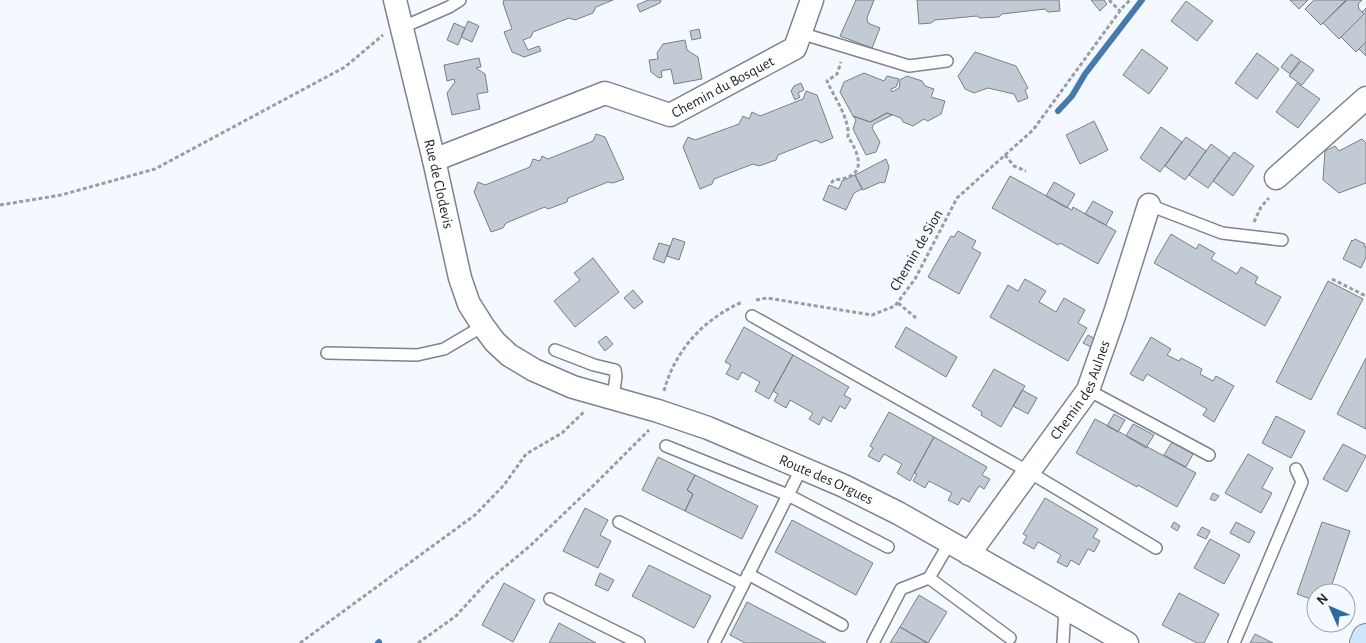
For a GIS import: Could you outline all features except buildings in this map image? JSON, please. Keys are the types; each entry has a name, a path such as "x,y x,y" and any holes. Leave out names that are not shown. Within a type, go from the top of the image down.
{"street":[{"name":"Rue de Clodevis","path":"395,0 434,160 460,278 469,304 495,342 508,355"},
{"name":"Chemin du Bosquet","path":"434,160 605,92 670,116 795,48 812,0"},
{"path":"1276,178 1366,98"},
{"name":"Chemin des Aulnes","path":"970,554 1088,390 1115,313 1149,205"},
{"name":"Route des Orgues","path":"508,355 534,370 573,386 708,428 802,467 898,513 1127,643"},
{"path":"1364,643 1366,638"}],"lane":[{"path":"401,28 450,7 460,0"},
{"path":"800,33 909,66 947,61"},
{"path":"1149,205 1222,232 1282,240"},
{"path":"752,316 1029,472 1156,548"},
{"path":"327,353 417,355 444,349 483,326"},
{"path":"555,350 594,365 614,370 616,376 604,395"},
{"path":"1088,390 1209,455"},
{"path":"666,446 788,495 888,547"},
{"path":"714,643 802,467"},
{"path":"1234,643 1302,482 1296,469"},
{"path":"619,522 842,625"},
{"path":"874,643 901,589 929,578 950,542"},
{"path":"929,578 1010,638"},
{"path":"550,600 639,643"},
{"path":"1063,643 1065,608"}],"path":[{"path":"1109,0 1120,11"},
{"name":"Chemin de Sion","path":"418,643 456,616 488,581 530,545 597,482 648,430 658,411 666,383 678,358 692,337 714,318 738,303 767,298 872,316 898,303 915,279 958,198 1033,130 1130,0"},
{"path":"0,205 61,195 155,169 345,67 382,36 401,28"},
{"path":"831,183 834,180 841,180 853,174 857,170 858,164 854,144 848,137 844,118 827,81 837,74 846,47"},
{"path":"1005,155 1014,166 1026,171"},
{"path":"1248,236 1260,207 1280,187 1276,178"},
{"path":"1332,278 1366,296"},
{"path":"898,303 916,318"},
{"path":"300,643 475,515 504,485 526,454 562,433 604,395"}],"waterway":[{"path":"1058,111 1072,96 1085,74 1142,0"}]}
